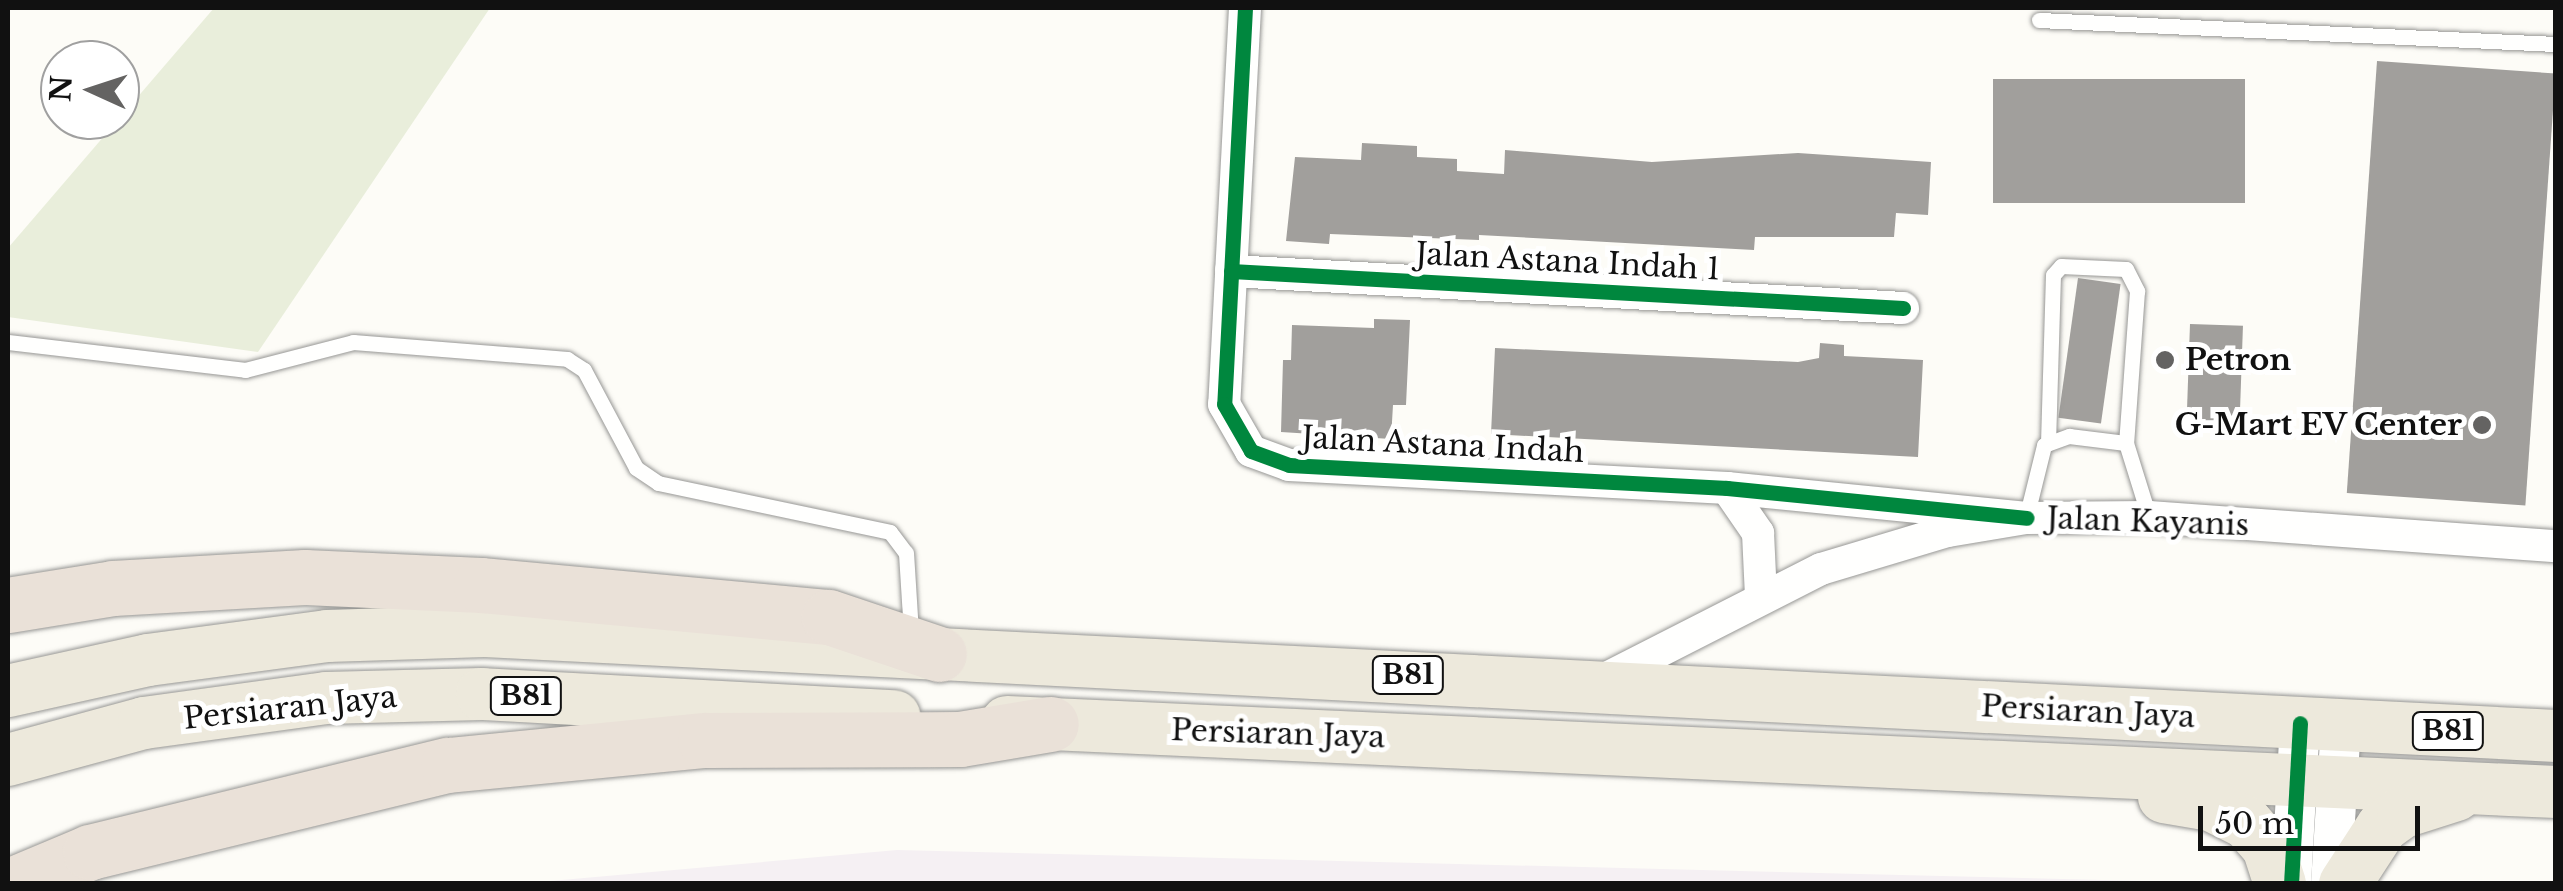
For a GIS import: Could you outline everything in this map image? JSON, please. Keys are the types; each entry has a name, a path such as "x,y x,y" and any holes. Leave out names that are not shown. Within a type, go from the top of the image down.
{"highway":[{"path":"8,605 113,588 304,577 481,585 829,617 925,649"},
{"path":"14,884 90,852 448,765 705,740 960,739 1051,724"}],"main road":[{"name":"Persiaran Jaya","path":"8,691 148,660 328,636 485,631 925,649 2556,736"},
{"name":"Persiaran Jaya","path":"8,760 144,724 326,698 482,694 1902,766 2556,792"},
{"path":"1902,766 2212,805 2247,823 2268,847 2280,884"},
{"path":"2345,884 2366,843 2403,812 2492,788"}],"street":[{"name":"Jalan Astana Indah","path":"1245,8 1224,404 1236,434 1270,460 1727,488 2026,518"},
{"name":"Jalan Astana Indah 1","path":"1231,272 1903,308"},
{"path":"1727,488 1758,533 1761,596"},
{"name":"Jalan Kayanis","path":"1595,684 1761,596 1880,549 2026,518 2150,517 2556,546"},
{"path":"2320,724 2318,781 2332,884"},
{"path":"2290,884 2318,781"}],"lane":[{"path":"2039,20 2556,44"},
{"path":"2026,518 2036,457 2048,442 2053,275 2060,266 2126,269 2136,282 2126,443 2150,517"},
{"path":"8,342 245,370 353,342 566,359 584,370 636,468 658,482 890,532 906,553 925,649"},
{"path":"2048,442 2087,436 2126,443"}],"shaded area":[{"path":"897,850 2225,883 528,883"}],"green space":[{"path":"214,8 490,8 258,352 8,317 8,248 101,140 140,140 140,94"}],"building":[{"path":"2377,61 2556,73 2525,505 2347,493"},
{"path":"1993,79 2245,79 2245,203 1993,203"},
{"path":"1362,143 1417,146 1417,157 1457,159 1457,171 1504,174 1505,150 1652,162 1798,153 1931,162 1928,215 1896,213 1894,237 1755,237 1754,250 1479,235 1479,240 1330,234 1329,244 1286,241 1295,157 1361,160"},
{"path":"2078,278 2121,284 2101,424 2058,418"},
{"path":"1374,319 1410,320 1406,405 1393,405 1391,439 1281,432 1283,360 1291,360 1292,325 1374,328"},
{"path":"2190,324 2243,326 2239,430 2186,428"},
{"path":"1820,343 1844,345 1844,356 1923,360 1918,457 1491,434 1495,348 1798,362 1819,358"}],"cycle path":[{"path":"1245,8 1224,404 1251,451 1289,465 1727,488 2026,518"},
{"path":"1231,271 1903,308"},
{"path":"2291,884 2300,723"}],"place":[{"name":"Petron","path":"2165,360"},
{"name":"G-Mart EV Center","path":"2482,425"}]}
